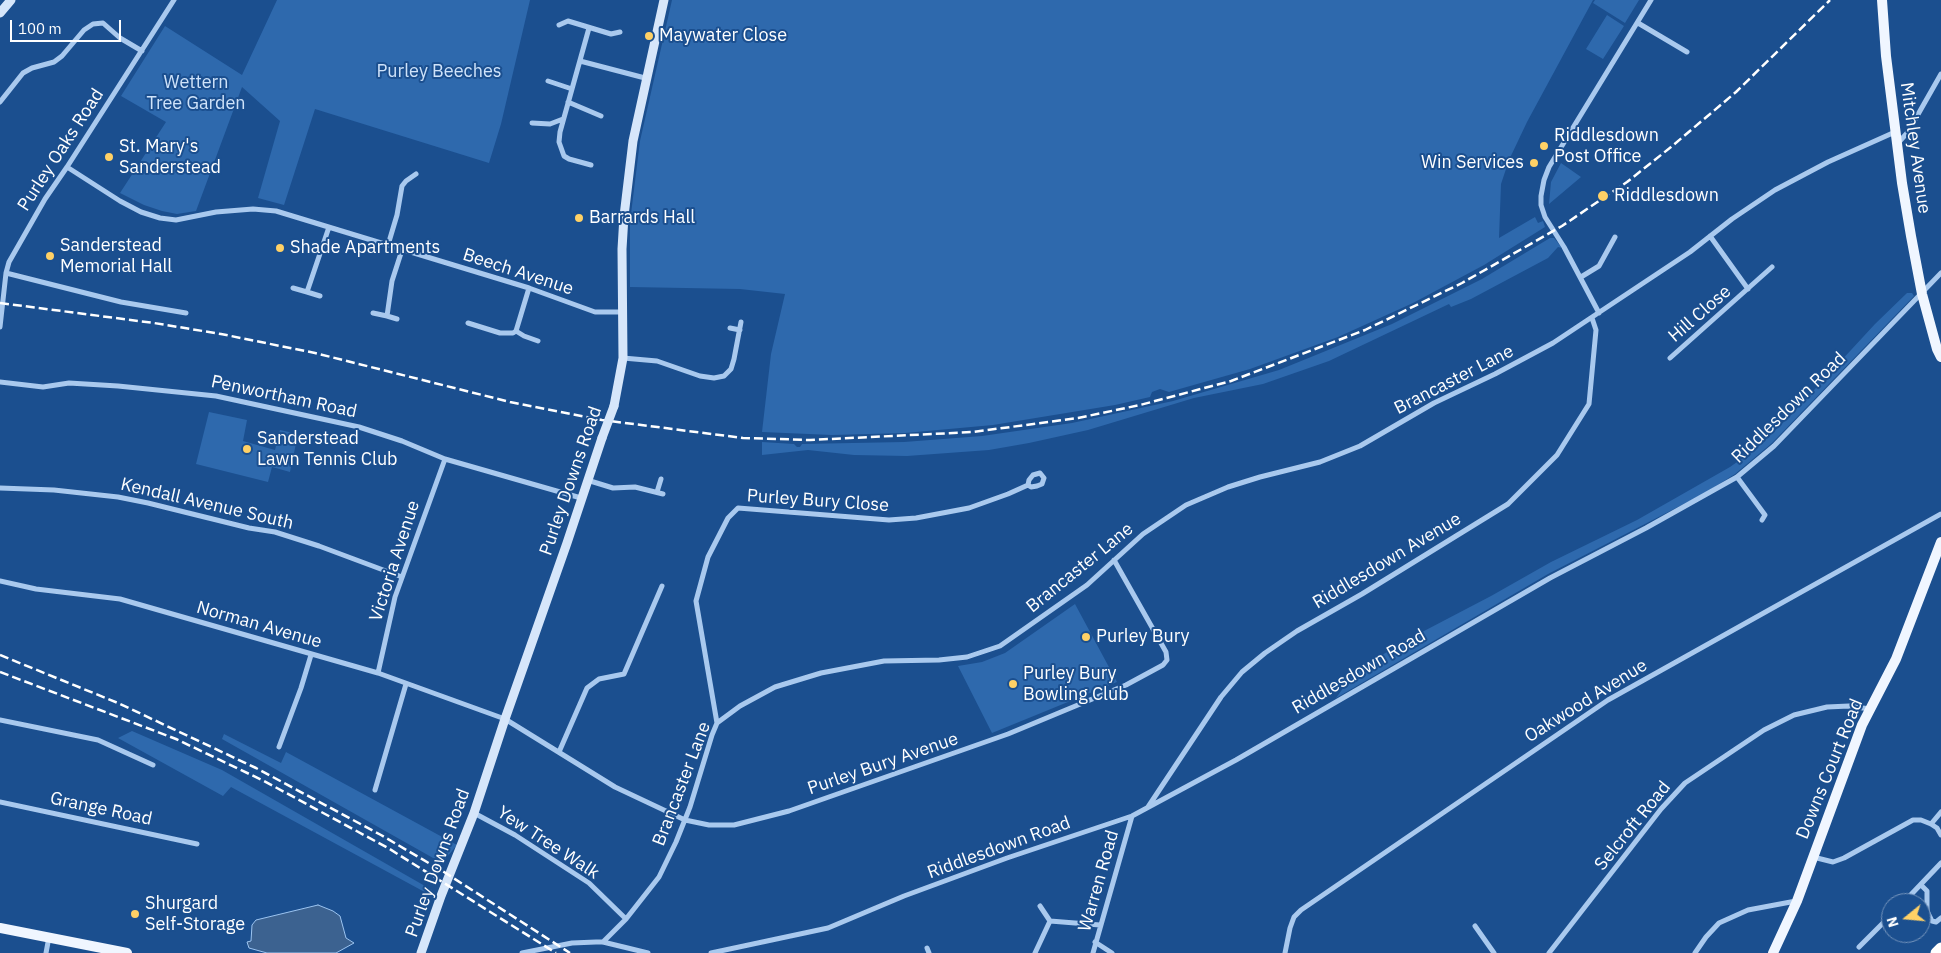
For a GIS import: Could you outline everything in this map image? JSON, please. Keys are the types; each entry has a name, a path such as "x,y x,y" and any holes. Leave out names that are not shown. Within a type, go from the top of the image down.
{"highway":[{"path":"1936,953 1941,948"}],"main road":[{"name":"Mitchley Avenue","path":"1882,0 1886,56 1911,236 1922,294 1937,350 1941,357"},
{"name":"Downs Court Road","path":"1773,953 1796,901 1855,742 1896,659 1941,542"},
{"path":"0,928 127,953"}],"street":[{"path":"0,14 11,0"},
{"name":"Purley Oaks Road","path":"0,327 4,277 9,262 29,225 174,0"},
{"name":"Purley Downs Road","path":"422,953 441,896 474,813 504,719 614,406 623,358 624,216 633,141 645,78 664,0"},
{"path":"1599,313 1581,277 1542,211 1541,196 1544,180 1549,168 1652,0"},
{"path":"559,25 568,22 610,34 620,32"},
{"path":"1638,23 1687,52"},
{"path":"0,102 23,74 32,68 54,62 62,56 84,30 93,24 103,24 120,38 142,51"},
{"path":"589,28 563,119 559,142 564,156 569,160 592,165"},
{"path":"580,61 645,78"},
{"path":"1897,144 1908,132 1941,74"},
{"path":"548,81 572,89"},
{"path":"568,102 601,116"},
{"path":"532,123 550,124 563,119"},
{"name":"Brancaster Lane","path":"604,942 626,920 659,877 685,820 717,723 740,706 776,688 821,673 884,661 939,660 967,657 994,649 1014,638 1070,598 1143,534 1186,505 1228,487 1339,456 1428,406 1532,355 1592,318 1690,252 1732,219 1775,190 1828,162 1896,132"},
{"name":"Beech Avenue","path":"67,167 120,201 141,212 160,218 176,220 216,212 253,209 276,211 529,288 595,312 622,312"},
{"path":"388,245 397,215 402,186 416,174"},
{"path":"307,292 329,227"},
{"name":"Hill Close","path":"1710,236 1748,289"},
{"path":"1581,277 1599,266 1615,237"},
{"path":"387,316 392,281 402,250"},
{"name":"Hill Close","path":"1670,358 1772,267"},
{"name":"Riddlesdown Road","path":"711,953 828,928 904,896 1007,858 1132,816 1236,760 1542,583 1737,477 1774,446 1941,273"},
{"path":"4,277 121,302 186,313"},
{"path":"294,288 320,296"},
{"path":"516,331 529,288"},
{"path":"374,313 397,319"},
{"name":"Riddlesdown Avenue","path":"1147,809 1221,696 1242,672 1265,653 1298,631 1508,504 1556,455 1589,404 1596,330 1592,318"},
{"path":"623,358 657,362 700,376 714,378 724,376 731,369 741,322"},
{"path":"468,323 503,334 516,331"},
{"path":"730,328 740,330"},
{"path":"516,331 521,335 538,340"},
{"name":"Penwortham Road","path":"0,382 43,387 69,383 118,386 216,396 358,426 402,440 445,459 581,498"},
{"name":"Victoria Avenue","path":"378,673 389,622 402,576 445,459"},
{"path":"1737,477 1765,515"},
{"path":"587,480 610,487 635,487 660,493 661,479"},
{"name":"Purley Bury Close","path":"717,723 696,601 708,557 728,518 738,508 889,520 916,518 969,508 1028,485"},
{"name":"Kendall Avenue South","path":"0,488 54,490 118,497 148,503 249,528 275,532 402,576"},
{"name":"Oakwood Avenue","path":"1285,953 1294,917 1301,910 1608,700 1941,514"},
{"name":"Purley Bury Avenue","path":"504,719 615,788 685,820 709,825 734,825 789,811 1008,734 1126,685 1163,665 1167,660 1166,652 1114,560"},
{"name":"Norman Avenue","path":"0,581 36,588 120,599 378,673 504,719"},
{"path":"558,752 587,688 599,679 624,674 662,586"},
{"path":"279,747 301,688 311,654"},
{"path":"375,790 406,684"},
{"name":"Selcroft Road","path":"1549,953 1662,809 1685,783 1764,730 1794,715 1827,707 1849,706 1870,709"},
{"path":"0,720 98,740 153,765"},
{"name":"Grange Road","path":"0,802 197,844"},
{"path":"1931,824 1941,812"},
{"name":"Yew Tree Walk","path":"474,813 515,835 589,884 626,920"},
{"name":"Warren Road","path":"1092,953 1132,816"},
{"path":"1813,857 1833,862 1844,858 1908,822 1918,819 1937,828 1941,835"},
{"path":"1913,893 1941,863"},
{"path":"1921,885 1927,891 1927,911 1932,921 1936,922 1941,918"},
{"path":"1695,953 1719,923 1748,910 1796,901"},
{"path":"1040,906 1050,921"},
{"path":"1050,921 1100,925"},
{"path":"1035,953 1050,921"},
{"path":"1859,947 1881,925"},
{"path":"1475,926 1494,953"},
{"path":"46,953 49,937"},
{"path":"522,953 572,943 604,942 648,953"},
{"path":"1095,942 1112,953"}],"green space":[{"name":"Purley Beeches","path":"277,0 530,0 501,124 489,163 315,109 284,205 258,198 280,121 242,87 196,211 177,214 162,211 144,205 120,193 166,122 121,96 165,26 242,75"},
{"path":"672,0 1593,0 1527,122 1509,160 1501,184 1499,238 1535,217 1538,223 1543,221 1545,227 1484,265 1413,303 1338,337 1250,369 1169,392 1160,389 1152,392 1150,397 1115,405 993,425 905,433 832,435 762,432 771,354 785,294 740,289 630,287 630,222 640,141"},
{"path":"1595,0 1639,0 1625,23 1593,3"},
{"path":"1607,15 1624,26 1603,59 1586,49"},
{"path":"1561,163 1581,177 1549,204 1551,182"},
{"path":"1550,238 1554,238 1562,248 1558,247 1548,258 1471,299 1451,307 1449,304 1329,361 1263,384 1194,398 1088,430 989,450 907,456 854,455 808,450 762,455 762,442 794,444 800,447 802,444 904,442 982,436 1072,423 1173,401 1279,370 1392,324 1482,279"},
{"path":"1907,293 1912,293 1914,296 1772,443 1735,474 1705,493 1548,574 1336,698 1349,680 1366,665 1403,642 1551,562 1637,520 1730,467 1758,447 1791,415 1875,324"},
{"name":"Sanderstead Lawn Tennis Club","path":"209,412 247,420 243,441 275,450 280,430 298,434 290,472 272,467 268,482 196,464"},
{"path":"1075,604 1117,682 992,733 958,666 982,662 1005,653"},
{"path":"132,731 222,770 432,890 432,896 231,787 223,796 118,738"},
{"path":"224,734 281,763 286,752 457,845 442,863 222,739"}],"shaded area":[{"path":"318,905 340,916 346,938 354,943 336,953 267,953 249,948 247,942 251,941 252,925 256,920"}],"railway":[{"path":"0,303 154,323 221,334 315,353 510,402 602,420 743,438 810,440 973,432 1078,418 1140,405 1231,381 1365,330 1462,283 1562,226 1627,182 1736,92 1830,0"},
{"path":"0,655 118,703 256,768 381,835 444,872 570,953"},
{"path":"0,672 176,739 264,781 388,848 556,953"}],"place":[{"name":"Maywater Close","path":"649,36"},
{"name":"Riddlesdown Post Office","path":"1544,146"},
{"name":"St. Mary's Sanderstead","path":"109,157"},
{"name":"Win Services","path":"1534,163"},
{"name":"Riddlesdown","path":"1603,196"},
{"name":"Barrards Hall","path":"579,218"},
{"name":"Shade Apartments","path":"280,248"},
{"name":"Sanderstead Memorial Hall","path":"50,256"},
{"name":"Sanderstead Lawn Tennis Club","path":"247,449"},
{"name":"Purley Bury","path":"1086,637"},
{"name":"Purley Bury Bowling Club","path":"1013,684"},
{"name":"Shurgard Self-Storage","path":"135,914"}],"park label":[{"name":"Wettern Tree Garden","path":"196,94"}]}
